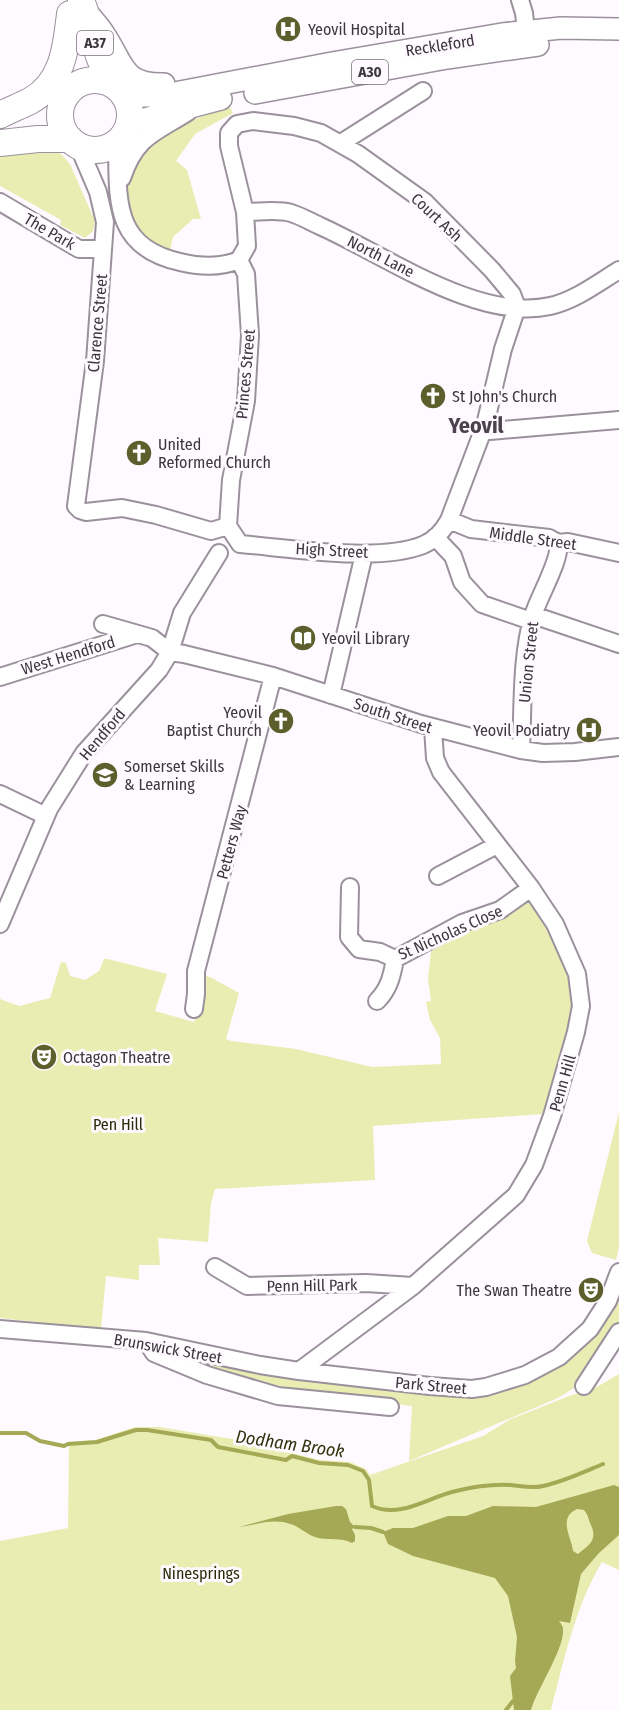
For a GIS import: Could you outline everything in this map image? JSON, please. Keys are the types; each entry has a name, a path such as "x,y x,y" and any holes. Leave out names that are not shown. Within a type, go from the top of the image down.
{"highway":[{"name":"A37","path":"75,6 101,64 117,88"},
{"name":"A37","path":"69,93 77,40 75,6"},
{"path":"0,116 40,94 56,76 64,58 75,6"},
{"path":"0,122 26,115 90,80 98,80 117,88 125,98 130,113 122,135 108,147 98,150 87,149 74,142 38,139 0,143"},
{"path":"69,93 60,115 61,124 74,142"}],"main road":[{"path":"75,6 104,33 121,66 134,79 155,84 234,82"},
{"name":"Reckleford","path":"117,88 151,97 405,50 526,31 561,28 619,29"},
{"name":"Reckleford","path":"122,135 146,119 202,103 516,47 563,42 619,44"}],"street":[{"path":"521,0 526,31"},
{"path":"341,143 423,91"},
{"name":"Reckleford","path":"118,187 130,157 142,140 202,103"},
{"name":"Court Ash","path":"245,212 229,146 229,133 237,124 253,121 294,126 321,133 341,143 425,202 513,294 516,307"},
{"path":"122,135 118,187 124,221 134,239 146,250 161,258 193,265 225,266 239,260 248,246 245,212"},
{"name":"Clarence Street","path":"74,142 102,207 105,222 94,362 76,506 86,512 122,508 211,531"},
{"name":"The Park","path":"3,210 79,249 102,249"},
{"name":"North Lane","path":"245,212 290,212 442,287 479,302 516,307 549,307 563,303 619,270"},
{"name":"Princes Street","path":"228,526 231,480 246,401 250,335 246,274 239,260"},
{"name":"High Street","path":"240,543 364,554 423,545 435,537 449,520 485,425 503,349 516,307"},
{"path":"485,425 490,431 619,420"},
{"name":"Middle Street","path":"449,520 471,529 549,538 558,543 568,542 619,553"},
{"path":"228,526 240,543 219,553 211,531 228,526"},
{"path":"435,537 453,556 462,582 482,604 619,644"},
{"name":"Union Street","path":"520,750 528,635 532,618 559,554 558,543"},
{"name":"Hendford","path":"0,924 46,816 84,753 159,670 170,652 182,613 219,553"},
{"path":"331,695 364,554"},
{"path":"103,624 152,638 170,652"},
{"name":"West Hendford","path":"0,677 137,634"},
{"name":"South Street","path":"170,652 273,676 433,728 520,750 543,753 619,747"},
{"name":"Petters Way","path":"194,1009 196,971 273,676"},
{"name":"Penn Hill","path":"299,1371 413,1286 516,1195 534,1165 552,1116 576,1032 580,1006 577,974 555,924 531,888 441,772 435,758 433,728"},
{"path":"0,794 46,816"},
{"path":"438,876 497,845"},
{"name":"St Nicholas Close","path":"350,887 349,938 359,949 380,952 395,959 462,923 500,910 531,888"},
{"path":"386,997 395,959"},
{"name":"Penn Hill Park","path":"215,1267 248,1286 366,1283 413,1286"},
{"name":"Park Street","path":"299,1371 456,1388 486,1387 505,1382 544,1366 576,1343 590,1329 608,1301 619,1272"},
{"name":"Brunswick Street","path":"0,1329 146,1341 299,1371"},
{"path":"584,1386 619,1332"},
{"path":"146,1341 154,1353 207,1375 278,1396 390,1407"}],"green space":[{"path":"230,107 233,113 195,134 176,161 187,170 201,219 193,219 173,237 169,255 135,231 127,204 125,183 130,166 141,151 156,138 174,128"},
{"path":"50,149 61,154 70,164 95,221 93,231 85,238 60,225 61,220 0,186 0,151"},
{"name":"Pen Hill","path":"529,899 535,901 559,947 567,965 572,991 570,1027 566,1045 543,1114 373,1126 375,1180 215,1189 211,1203 208,1242 158,1238 160,1265 139,1265 139,1280 106,1276 101,1329 0,1318 0,999 19,1006 50,998 61,962 66,963 70,976 85,980 99,971 104,959 108,959 167,974 155,1011 194,1022 202,998 202,975 239,993 226,1039 231,1041 296,1049 372,1067 441,1064 440,1038 430,1020 426,1002 431,1001 428,979 432,942"},
{"path":"619,1112 619,1247 616,1260 592,1253 587,1241"},
{"path":"619,1292 619,1325 579,1385 558,1398 409,1461 412,1406 351,1399 242,1379 164,1351 323,1378 524,1383"},
{"name":"Ninesprings","path":"619,1374 619,1570 602,1562 584,1597 571,1634 551,1710 0,1710 0,1541 68,1528 69,1442 95,1440 135,1427 160,1427 244,1441 320,1460 350,1462 366,1469 370,1475 483,1436 511,1419 595,1388"}],"shaded area":[{"path":"614,1485 619,1487 619,1535 581,1574 570,1623 559,1621 563,1629 560,1647 531,1710 514,1710 510,1676 516,1668 517,1637 508,1596 495,1578 413,1556 388,1544 383,1532 393,1528 413,1528 448,1516 466,1516 493,1506 536,1507","holes":["577,1509 584,1510 593,1537 590,1544 578,1554 573,1551 567,1523 571,1513"]},
{"path":"336,1506 346,1509 350,1522 355,1527 352,1529 355,1541 352,1543 315,1537 284,1522 239,1527 288,1514"}],"waterway":[{"name":"Dodham Brook","path":"0,1433 26,1433 40,1441 64,1446 97,1442 136,1430 147,1430 211,1440 218,1447 286,1460 292,1456 319,1463 348,1465 363,1471 369,1480 372,1506 393,1510 404,1509 446,1494 476,1487 543,1486 603,1464"},
{"path":"355,1527 371,1528 383,1532"},
{"path":"506,1710 513,1701"}],"place":[{"name":"Yeovil Hospital","path":"288,29"},
{"name":"St John's Church","path":"433,396"},
{"name":"United Reformed Church","path":"139,453"},
{"name":"Yeovil Library","path":"303,638"},
{"name":"Yeovil Baptist Church","path":"281,721"},
{"name":"Yeovil Podiatry","path":"589,730"},
{"name":"Somerset Skills & Learning","path":"105,775"},
{"name":"Octagon Theatre","path":"44,1057"},
{"name":"The Swan Theatre","path":"591,1290"}],"district":[{"name":"Yeovil","path":"476,425"}]}
